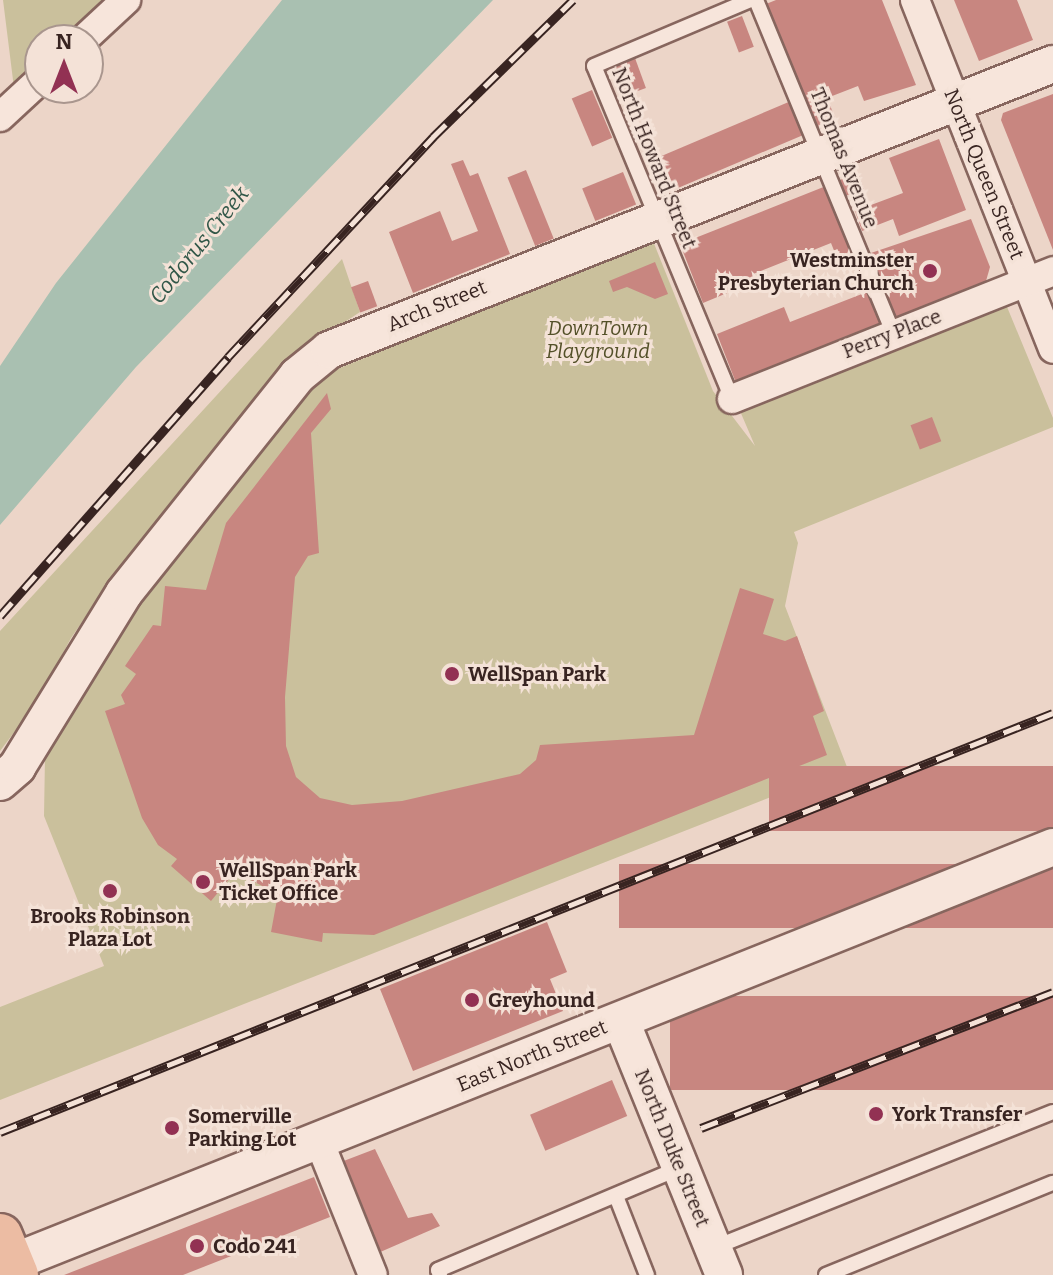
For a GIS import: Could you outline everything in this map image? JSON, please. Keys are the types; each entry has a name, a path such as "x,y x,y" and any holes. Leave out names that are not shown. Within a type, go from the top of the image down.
{"street":[{"path":"100,24 126,0"},
{"name":"North Queen Street","path":"915,0 1053,349"},
{"name":"Arch Street","path":"0,782 17,767 124,593 312,362 329,350 656,218 1053,64"},
{"path":"0,117 24,95"},
{"name":"Perry Place","path":"732,399 1053,271"},
{"name":"East North Street","path":"7,1261 319,1141 1053,847"},
{"name":"North Duke Street","path":"621,1021 718,1261"},
{"path":"319,1141 373,1275"}],"lane":[{"name":"North Howard Street","path":"732,399 594,66 750,0"},
{"name":"Thomas Avenue","path":"756,0 893,333"},
{"path":"718,1261 1053,1112"},
{"path":"440,1275 438,1270 680,1167"},
{"path":"826,1275 1053,1183"},
{"path":"616,1196 647,1275"}],"green space":[{"path":"3,0 109,0 83,24 24,24 24,78 14,88"},
{"name":"WellSpan Park","path":"653,241 713,391 755,446 740,411 1005,302 1053,418 1053,427 794,532 798,543 785,606 847,767 0,1100 0,1007 104,966 44,816 45,757 135,606 320,376"},
{"path":"342,259 360,312 289,359 114,576 71,638 37,702 0,751 0,631"}],"water":[{"name":"Codorus Creek","path":"282,0 493,0 136,367 0,525 0,366 56,283"}],"building":[{"path":"776,0 882,0 916,85 864,101 858,86 827,98 836,120 816,128 766,4"},
{"path":"954,0 1017,0 1033,40 979,61"},
{"path":"742,16 754,47 739,53 727,22"},
{"path":"635,58 646,88 622,97 611,67"},
{"path":"592,90 612,138 592,146 572,99"},
{"path":"1053,94 1053,250 1001,120 1003,113"},
{"path":"791,101 805,134 661,195 647,162"},
{"path":"939,139 966,210 899,236 893,219 862,231 855,211 903,193 889,158"},
{"path":"463,160 470,176 478,173 510,254 413,293 389,232 440,211 452,241 478,231 451,164"},
{"path":"526,170 554,239 535,246 507,177"},
{"path":"623,172 636,204 595,221 582,188"},
{"path":"858,173 864,189 844,197 837,181"},
{"path":"826,186 856,262 841,268 831,243 753,274 756,281 703,303 680,244"},
{"name":"Westminster Presbyterian Church","path":"971,219 990,267 986,281 896,326 868,254"},
{"path":"655,262 668,294 655,299 627,287 613,292 609,281"},
{"path":"368,281 377,306 360,313 351,287"},
{"path":"867,292 883,330 738,388 717,334 784,307 790,322"},
{"path":"327,393 331,409 311,433 319,553 308,556 295,577 285,697 286,746 296,777 320,798 352,805 402,801 520,774 536,760 540,745 694,735 740,588 774,599 763,634 785,641 797,636 824,711 813,716 827,755 374,935 323,933 322,942 271,932 278,894 235,872 211,901 171,866 177,859 158,845 142,818 105,711 125,704 121,695 136,674 125,666 153,625 161,626 165,586 206,590 226,523"},
{"path":"932,417 941,441 920,450 911,425"},
{"path":"769,766 1053,766 1053,831 769,831"},
{"path":"619,864 1053,864 1053,928 619,928"},
{"name":"Greyhound","path":"547,922 567,972 550,979 563,1011 413,1071 380,989"},
{"path":"670,996 1053,996 1053,1090 670,1090"},
{"path":"612,1080 627,1116 545,1151 530,1115"},
{"path":"375,1149 408,1218 432,1213 440,1226 378,1253 341,1162"},
{"name":"Codo 241","path":"314,1177 330,1217 183,1275 64,1275"}],"railway":[{"path":"0,616 228,357 433,137 573,0"},
{"path":"0,1132 1053,713"},
{"path":"701,1128 1053,992"}],"place":[{"name":"Westminster Presbyterian Church","path":"930,271"},
{"name":"WellSpan Park","path":"452,674"},
{"name":"WellSpan Park Ticket Office","path":"203,882"},
{"name":"Brooks Robinson Plaza Lot","path":"110,891"},
{"name":"Greyhound","path":"472,1000"},
{"name":"York Transfer","path":"876,1114"},
{"name":"Somerville Parking Lot","path":"172,1128"},
{"name":"Codo 241","path":"197,1246"}],"park label":[{"name":"DownTown Playground","path":"598,340"}]}
